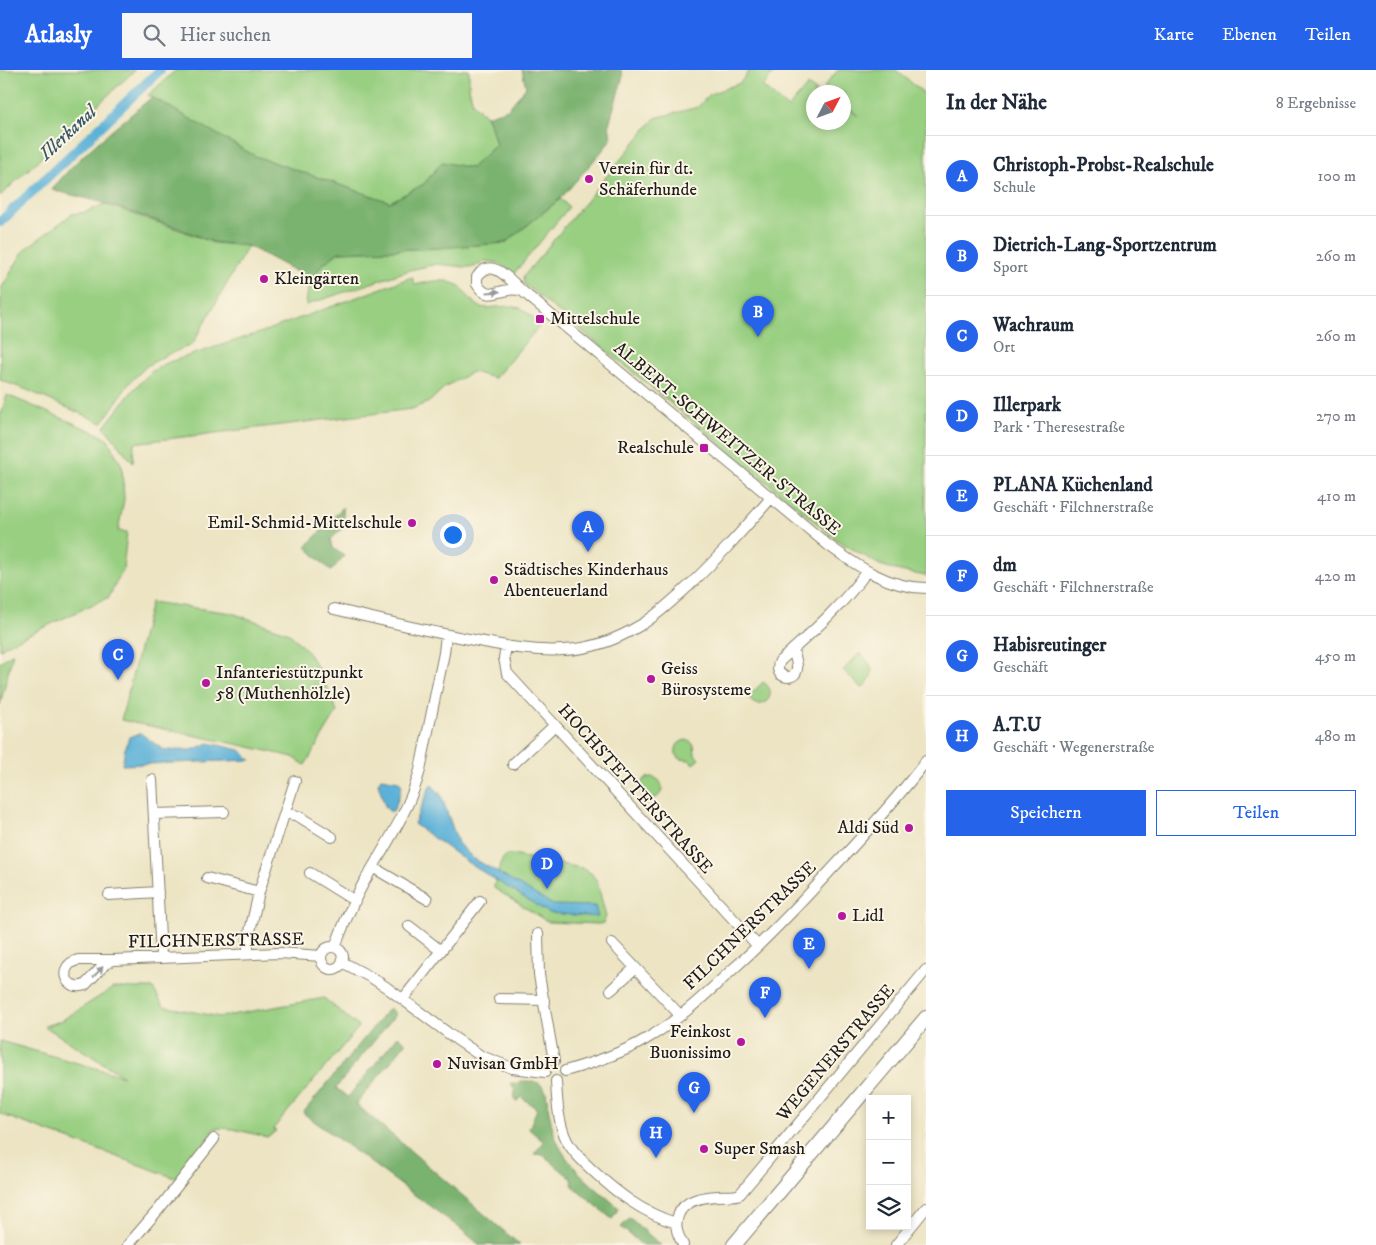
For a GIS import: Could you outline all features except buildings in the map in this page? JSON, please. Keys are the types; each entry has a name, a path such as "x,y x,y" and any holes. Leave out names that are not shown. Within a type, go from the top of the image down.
{"main road":[{"path":"734,1245 926,1018"}],"street":[{"name":"ALBERT-SCHWEITZER-STRASSE","path":"521,290 828,545 867,571 889,581 926,588"},
{"path":"334,609 446,635 506,646 554,651 574,649 610,640 639,626 661,611 728,547 772,497"},
{"path":"793,650 839,605 867,571"},
{"path":"446,635 444,653 415,788 394,832 364,883 335,947 341,952 342,962 378,982 481,1056 512,1068 545,1072"},
{"name":"HOCHSTETTERSTRASSE","path":"506,646 504,658 507,673 758,946"},
{"path":"513,764 555,725"},
{"name":"FILCHNERSTRASSE","path":"556,1081 563,1077 565,1071 619,1053 646,1039 680,1016 788,917 858,842 926,761"},
{"path":"152,780 161,958"},
{"path":"248,954 248,940 259,892 295,780"},
{"path":"154,814 224,812"},
{"path":"284,813 298,816 332,837"},
{"path":"374,868 427,899"},
{"path":"310,873 355,901"},
{"path":"207,878 259,892"},
{"path":"109,895 158,892"},
{"path":"403,999 480,901"},
{"path":"409,926 441,951"},
{"path":"538,934 539,975 554,1061"},
{"path":"612,943 680,1016"},
{"name":"FILCHNERSTRASSE","path":"335,947 325,948 320,956 321,962 330,968 337,968 342,962"},
{"name":"FILCHNERSTRASSE","path":"113,960 288,953 320,956"},
{"path":"611,990 635,968"},
{"name":"WEGENERSTRASSE","path":"676,1220 681,1208 691,1202 706,1197 740,1194 926,970"},
{"path":"499,1000 544,1000"},
{"path":"565,1071 560,1062 554,1061 548,1064 545,1072 548,1078 556,1081 559,1115 570,1147 617,1191 638,1206 650,1211 655,1216 676,1220 677,1232 683,1245"},
{"path":"128,1245 214,1140"},
{"path":"896,1245 926,1208"}],"green space":[{"path":"0,70 135,70 0,196"},
{"path":"176,70 469,70 469,88 473,103 486,116 496,145 471,168 442,162 424,184 390,202 255,156 148,95"},
{"path":"522,70 621,70 623,76 609,124 611,139 560,199 505,243 339,252 323,264 309,282 301,274 248,246 213,242 105,203 52,190 86,153 152,97 255,156 390,202 424,184 442,162 471,168 496,145 486,116 508,109 526,87"},
{"path":"750,70 772,70 774,72 763,87 788,108 806,87 806,130 851,130 851,110 858,116 851,110 851,85 826,85 838,70 896,70 926,95 926,576 880,565 837,540 524,284 523,277 655,118 698,107 710,94 740,83"},
{"path":"560,199 569,207 512,276 499,263 486,261 474,267 437,264 410,270 306,305 309,282 323,264 339,252 505,243"},
{"path":"104,204 214,243 248,246 192,345 166,355 147,366 130,382 102,423 0,380 1,289 24,250 72,214 86,212"},
{"path":"412,277 415,285 433,281 447,281 460,286 471,300 480,307 509,306 521,308 541,324 495,378 472,372 445,387 429,402 412,409 134,443 133,463 104,427 133,390 152,371 169,362 262,332"},
{"path":"7,395 97,433 108,440 122,466 124,499 118,531 127,532 123,569 109,597 6,645 0,650 0,417"},
{"path":"343,507 344,527 331,539 333,548 344,556 331,571 306,547"},
{"path":"151,602 232,613 289,633 306,650 320,671 337,712 305,765 293,757 121,720"},
{"path":"13,653 0,705 0,662"},
{"path":"860,653 869,662 872,670 870,679 862,689 843,670"},
{"path":"763,682 768,687 770,697 763,704 758,704 748,697"},
{"path":"686,740 694,745 695,755 699,759 693,764 689,760 680,759 676,754 678,745"},
{"path":"651,777 659,780 662,788 659,796 651,799 643,796 640,788 643,780"},
{"path":"506,855 582,868 591,873 597,881 606,917 603,923 548,922 494,888 502,860"},
{"path":"113,988 153,988 163,1006 220,1017 324,998 359,1027 273,1129 276,1131 267,1137 233,1129 215,1128 178,1179 0,1114 0,1041 123,1076 44,1026 61,1021"},
{"path":"389,1008 396,1014 336,1088 348,1097 398,1036 406,1043 356,1104 520,1245 480,1245 303,1113"},
{"path":"520,1081 536,1082 544,1088 556,1139 561,1149 575,1168 619,1208 612,1219 572,1185 572,1179 543,1155 534,1154 544,1142 529,1129 537,1109 521,1097 516,1102 514,1100 515,1091 511,1083 517,1084"},
{"path":"630,1218 661,1245 642,1245 621,1227"}],"water":[{"path":"140,733 164,750 192,750 209,743 240,750 251,760 122,765 129,737"},
{"path":"381,778 399,781 402,786 393,811 389,811 385,806 378,783"},
{"path":"431,784 441,795 458,843 473,858 553,905 595,906 598,917 549,913 470,864 414,824"}],"waterway":[{"name":"Illerkanal","path":"0,222 160,70"}],"place":[{"name":"Verein für dt. Schäferhunde","path":"589,179"},
{"name":"Kleingärten","path":"264,279"},
{"name":"Mittelschule","path":"540,319"},
{"name":"Dietrich-Lang-Sportzentrum","path":"758,337"},
{"name":"Realschule","path":"704,448"},
{"name":"Emil-Schmid-Mittelschule","path":"412,523"},
{"name":"Christoph-Probst-Realschule","path":"588,552"},
{"name":"Städtisches Kinderhaus Abenteuerland","path":"494,580"},
{"name":"Geiss Bürosysteme","path":"651,679"},
{"name":"Wachraum","path":"118,680"},
{"name":"Infanteriestützpunkt 58 (Muthenhölzle)","path":"206,683"},
{"name":"Aldi Süd","path":"909,828"},
{"name":"Illerpark","path":"547,889"},
{"name":"Lidl","path":"842,916"},
{"name":"PLANA Küchenland","path":"809,969"},
{"name":"dm","path":"765,1018"},
{"name":"Feinkost Buonissimo","path":"741,1042"},
{"name":"Nuvisan GmbH","path":"437,1064"},
{"name":"Habisreutinger","path":"694,1113"},
{"name":"Super Smash","path":"704,1149"},
{"name":"A.T.U","path":"656,1158"}]}
